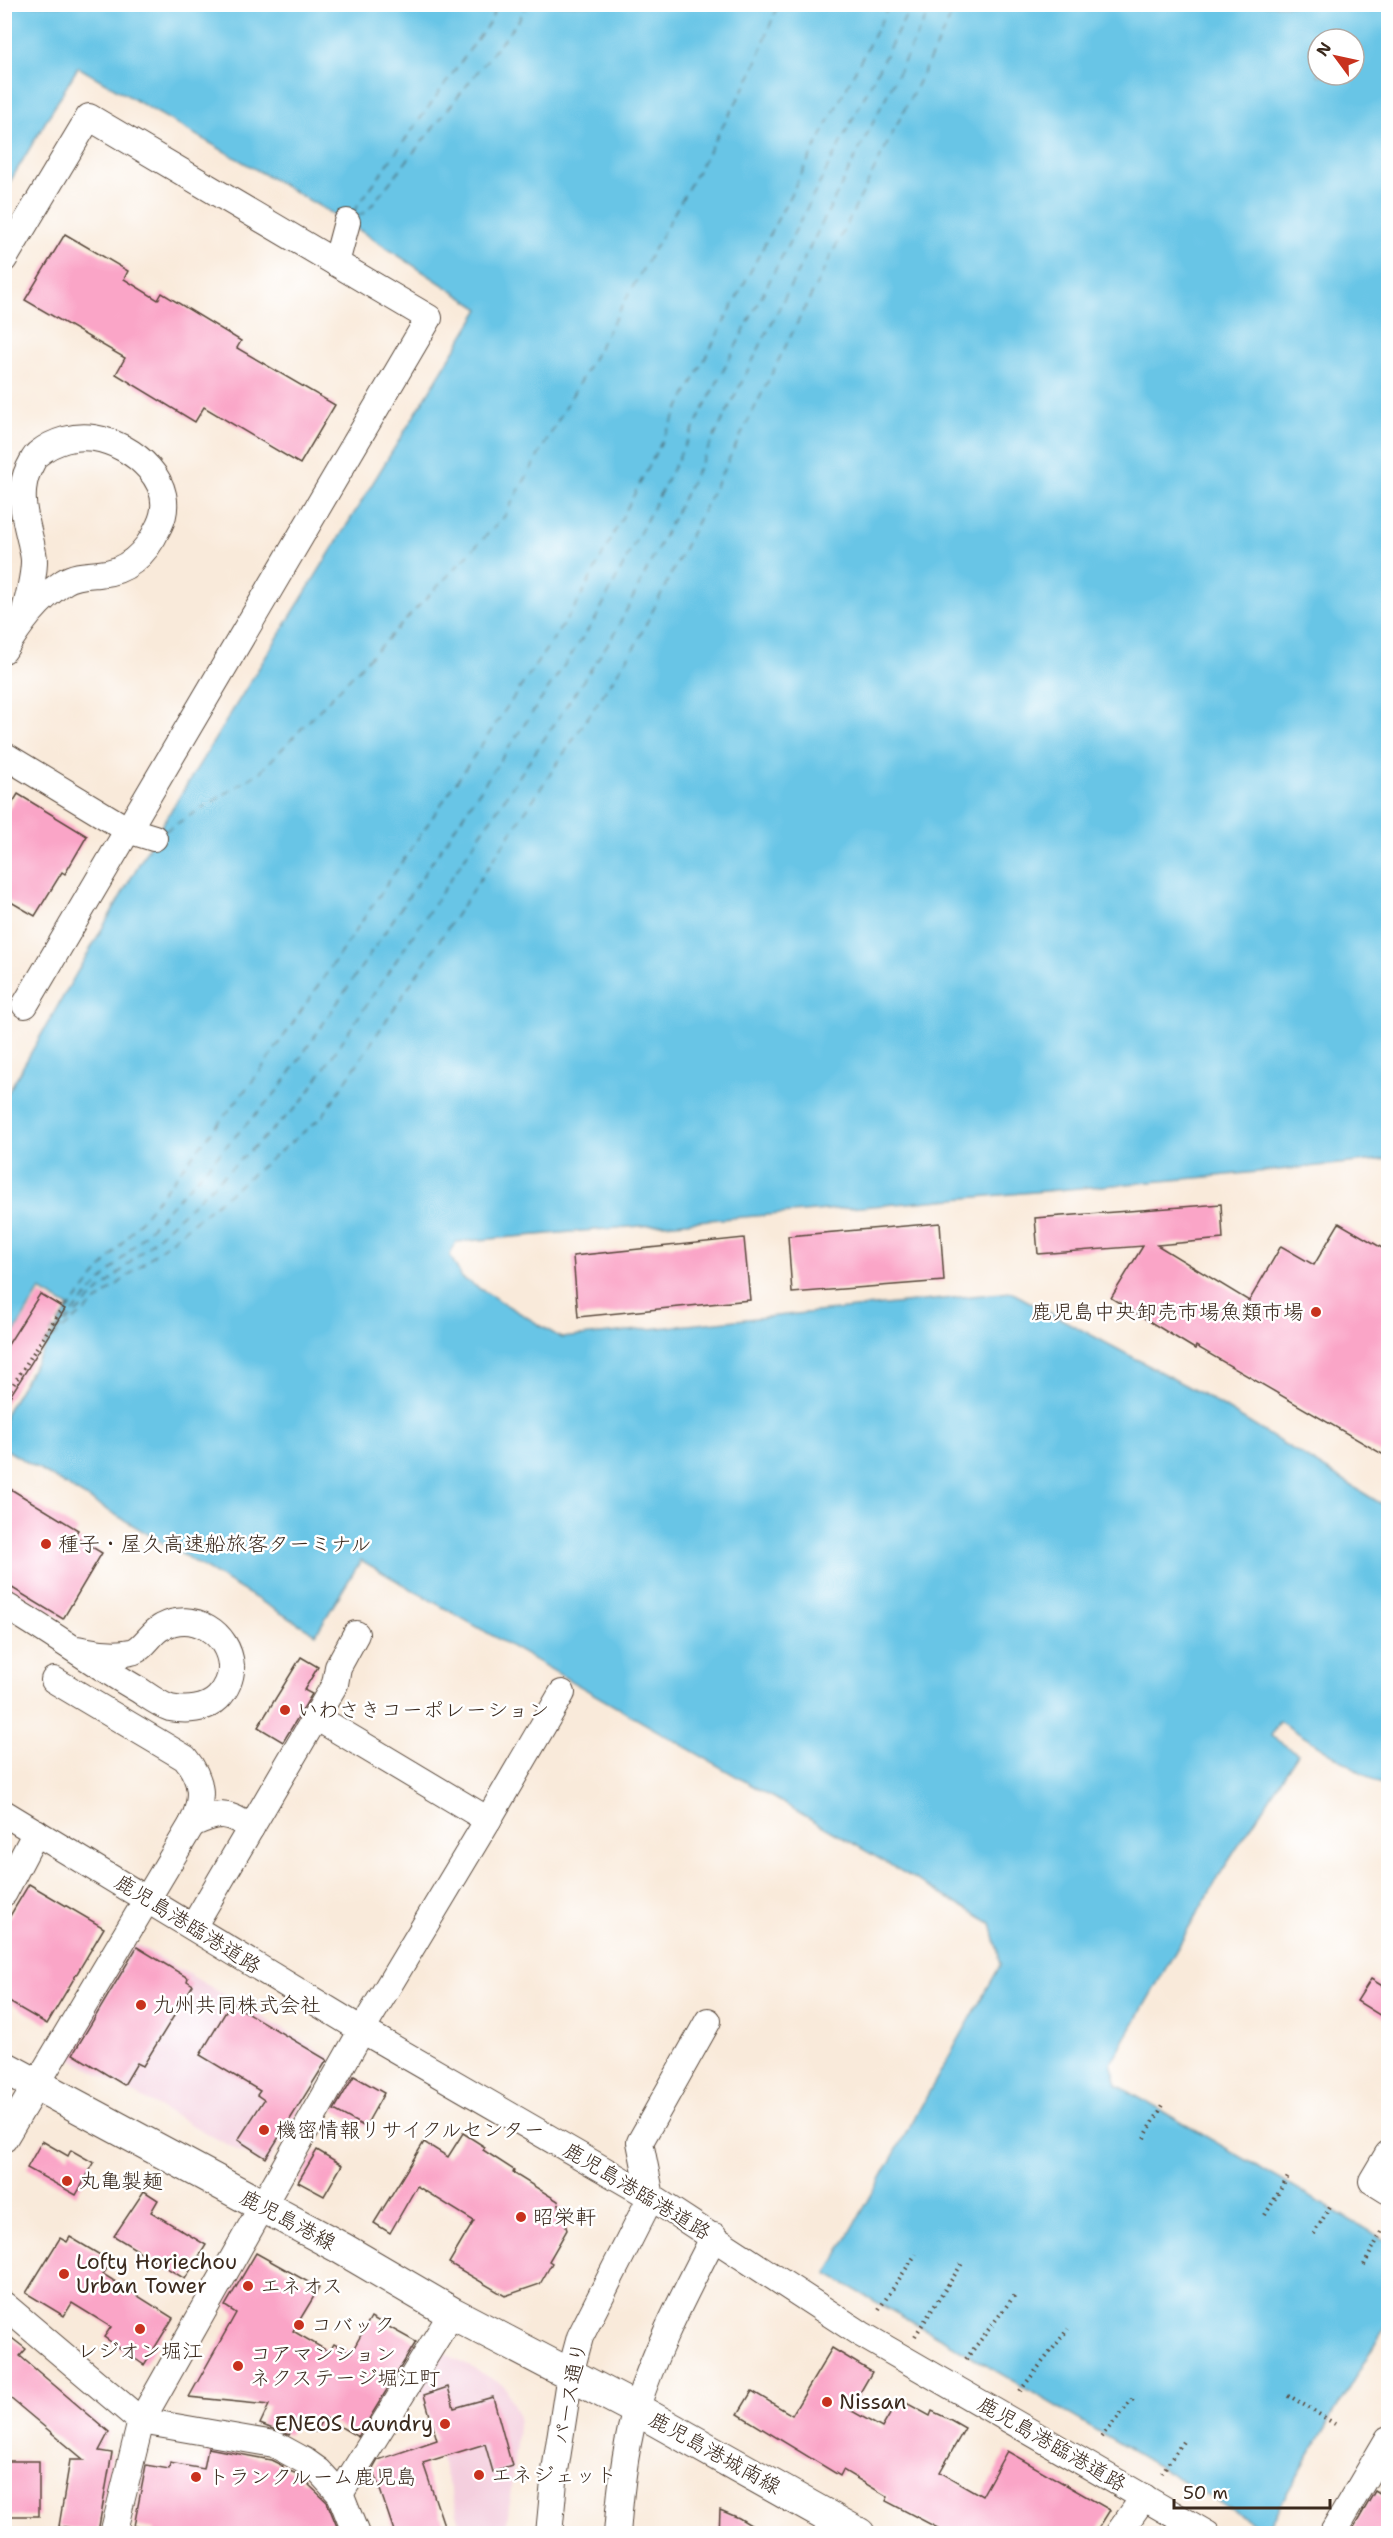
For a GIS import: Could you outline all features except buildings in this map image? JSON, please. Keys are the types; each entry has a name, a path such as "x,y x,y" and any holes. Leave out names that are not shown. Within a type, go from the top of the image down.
{"main road":[{"name":"鹿児島港線","path":"4,2067 341,2248 452,2313 570,2374"},
{"name":"鹿児島港城南線","path":"570,2374 859,2534"}],"street":[{"path":"4,259 89,117 429,318 25,1005"},
{"path":"336,263 347,222"},
{"path":"4,650 23,619 64,581 85,574 101,574 120,569 136,561 149,545 160,524 166,502 158,479 142,461 111,443 94,438 74,437 57,442 37,454 26,476 22,496 34,561 23,619"},
{"path":"4,755 129,830 154,838"},
{"path":"4,1605 77,1649 103,1670 168,1707 187,1709 202,1707 217,1700 226,1687 231,1670 230,1654 224,1641 209,1628 192,1622 174,1622 160,1627 133,1652 105,1654 77,1649"},
{"path":"193,1927 316,1718 334,1684 338,1667 356,1634"},
{"path":"148,1640 142,1655 142,1672 150,1697"},
{"path":"4,2139 192,1824 200,1806 201,1796 194,1768 185,1758 54,1680"},
{"path":"113,2534 141,2421 362,2030 562,1693"},
{"path":"316,1718 488,1820"},
{"path":"192,1824 212,1815 224,1813 251,1828"},
{"name":"鹿児島港臨港道路","path":"4,1814 362,2030 651,2197 861,2334 1206,2534"},
{"path":"4,1893 36,1832"},
{"path":"651,2197 640,2142 708,2020"},
{"path":"1389,2154 1372,2181 1389,2191"},
{"name":"パース通り","path":"549,2534 555,2471 570,2374 580,2337 651,2197"},
{"path":"617,2534 620,2495 636,2409 658,2348 714,2236"},
{"path":"4,2305 141,2421 274,2444 319,2471 340,2494 356,2534"},
{"path":"340,2494 452,2313"},
{"path":"1332,2534 1389,2439"},
{"path":"1118,2534 1143,2496"}],"path":[{"path":"4,1399 62,1308"},
{"path":"1144,2138 1163,2105"},
{"path":"1265,2215 1288,2177"},
{"path":"1314,2234 1332,2203"},
{"path":"1364,2265 1382,2231"},
{"path":"879,2309 916,2254"},
{"path":"915,2336 963,2262"},
{"path":"966,2359 1015,2295"},
{"path":"1020,2391 1068,2329"},
{"path":"1288,2395 1335,2424"},
{"path":"1101,2437 1134,2398"},
{"path":"1162,2473 1184,2440"}],"shaded area":[{"path":"135,1943 331,2057 266,2166 68,2057"},
{"name":"エネジェット","path":"441,2351 505,2386 519,2417 506,2533 463,2533 419,2385"}],"water":[{"path":"5,5 1388,5 1388,1159 1207,1177 456,1242 450,1255 462,1278 561,1338 1011,1292 1209,1398 1388,1508 1388,1789 1279,1721 1271,1736 1298,1754 1222,1871 1111,2063 1117,2085 1388,2242 1388,2321 1266,2530 827,2274 1001,1964 991,1923 361,1560 316,1634 5,1449 5,1414 69,1307 40,1290 5,1348 5,1098 154,838 480,309 347,222 78,67 5,190"}],"ferry route":[{"path":"354,211 489,23 498,4"},
{"path":"358,216 367,211 518,21 528,4"},
{"path":"165,831 260,772 504,517 752,74 778,4"},
{"path":"49,1334 259,1073 577,604 890,4"},
{"path":"44,1343 280,1088 596,618 912,4"},
{"path":"45,1342 301,1103 615,633 933,4"},
{"path":"41,1347 322,1117 634,648 950,19 954,4"}],"place":[{"name":"鹿児島中央卸売市場魚類市場","path":"1316,1312"},
{"name":"種子・屋久高速船旅客ターミナル","path":"46,1544"},
{"name":"いわさきコーポレーション","path":"285,1710"},
{"name":"九州共同株式会社","path":"141,2005"},
{"name":"機密情報リサイクルセンター","path":"264,2130"},
{"name":"丸亀製麺","path":"67,2181"},
{"name":"昭栄軒","path":"521,2217"},
{"name":"Lofty Horiechou Urban Tower","path":"64,2274"},
{"name":"エネオス","path":"248,2286"},
{"name":"コバック","path":"299,2325"},
{"name":"レジオン堀江","path":"140,2329"},
{"name":"コアマンション ネクステージ堀江町","path":"238,2366"},
{"name":"Nissan","path":"827,2402"},
{"name":"ENEOS Laundry","path":"445,2424"},
{"name":"エネジェット","path":"479,2475"},
{"name":"トランクルーム鹿児島","path":"196,2477"}]}
